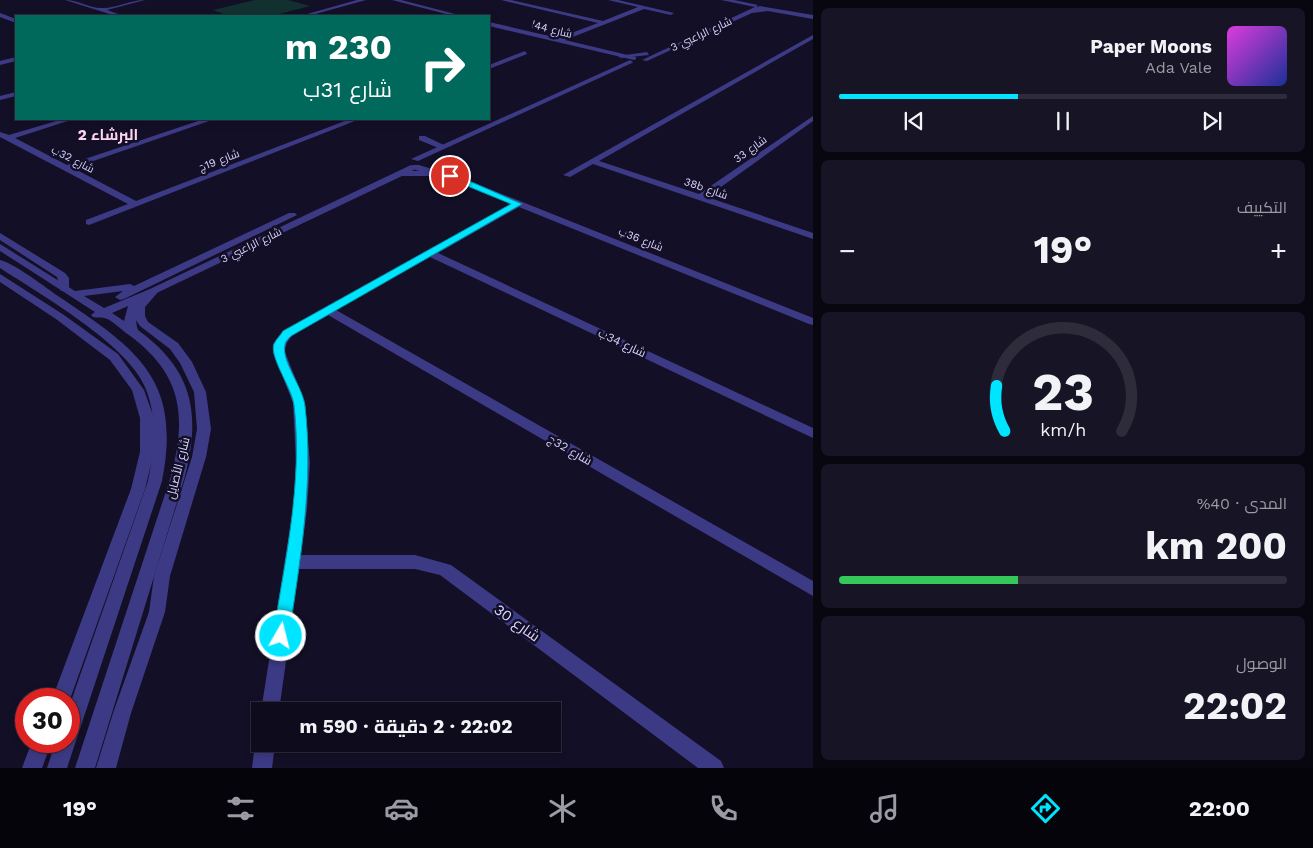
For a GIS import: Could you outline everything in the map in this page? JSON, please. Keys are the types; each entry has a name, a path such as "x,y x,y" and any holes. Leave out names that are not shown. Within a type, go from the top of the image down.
{"street":[{"path":"68,0 118,15"},
{"path":"101,10 142,0"},
{"path":"307,15 363,0"},
{"path":"395,0 456,15"},
{"path":"504,0 604,23"},
{"path":"611,0 671,12"},
{"path":"725,0 753,8 794,13"},
{"path":"725,0 753,8 813,17"},
{"path":"558,41 644,7"},
{"path":"753,8 773,10"},
{"name":"شارع الراعبي 3","path":"439,162 621,66 753,8"},
{"path":"322,11 331,14"},
{"path":"0,15 15,21"},
{"name":"شارع 44ا","path":"490,24 637,59"},
{"path":"567,175 811,40"},
{"path":"490,67 525,53"},
{"path":"621,66 620,56 637,59"},
{"path":"490,58 503,62"},
{"path":"0,63 15,59"},
{"name":"شارع الراعبي 3","path":"100,310 150,289 416,164 439,162 637,59"},
{"path":"0,98 15,94"},
{"name":"شارع 33","path":"700,198 813,118"},
{"path":"4,136 66,120"},
{"path":"66,168 208,120"},
{"name":"شارع 19ج","path":"90,222 353,120"},
{"name":"شارع 32ب","path":"4,136 136,204"},
{"path":"394,176 414,173 439,162 422,138"},
{"name":"شارع 36ب","path":"416,164 439,162 459,180 813,322"},
{"name":"38b شارع","path":"592,162 813,236"},
{"name":"شارع الراعبي 3","path":"83,319 394,176 416,164"},
{"path":"271,702 302,485 303,442 299,403 279,352 279,344 287,333 518,204"},
{"path":"0,236 64,278 69,291 150,289"},
{"name":"شارع الأصايل","path":"0,247 100,310 133,333 159,355 178,382 186,409 187,440 178,476 85,768"},
{"name":"شارع 34ب","path":"430,253 813,433"},
{"name":"شارع الأصايل","path":"0,263 7,277 83,319 116,343 134,360 153,390 153,416 161,446 155,481 80,702"},
{"path":"7,277 114,357 123,367 153,416 140,483 65,688"},
{"path":"133,333 129,322 130,312 150,289"},
{"path":"106,768 122,713 157,612 162,576 199,457 204,429 204,410 200,392 186,362 174,346 144,324 139,316 143,302 150,289"},
{"name":"شارع 32ج","path":"328,310 813,589"},
{"name":"شارع 30","path":"292,562 415,562 445,570 714,768"},
{"path":"262,768 265,752"},
{"path":"32,768 38,753"},
{"path":"57,768 62,753"}],"green space":[{"path":"255,0 288,0 310,6 276,15 226,15 213,10"}],"district":[{"name":"البرشاء 2","path":"108,135"}],"route":[{"path":"281,636 300,509 303,442 302,422 296,390 280,356 279,344 287,333 518,204 450,176"}]}
